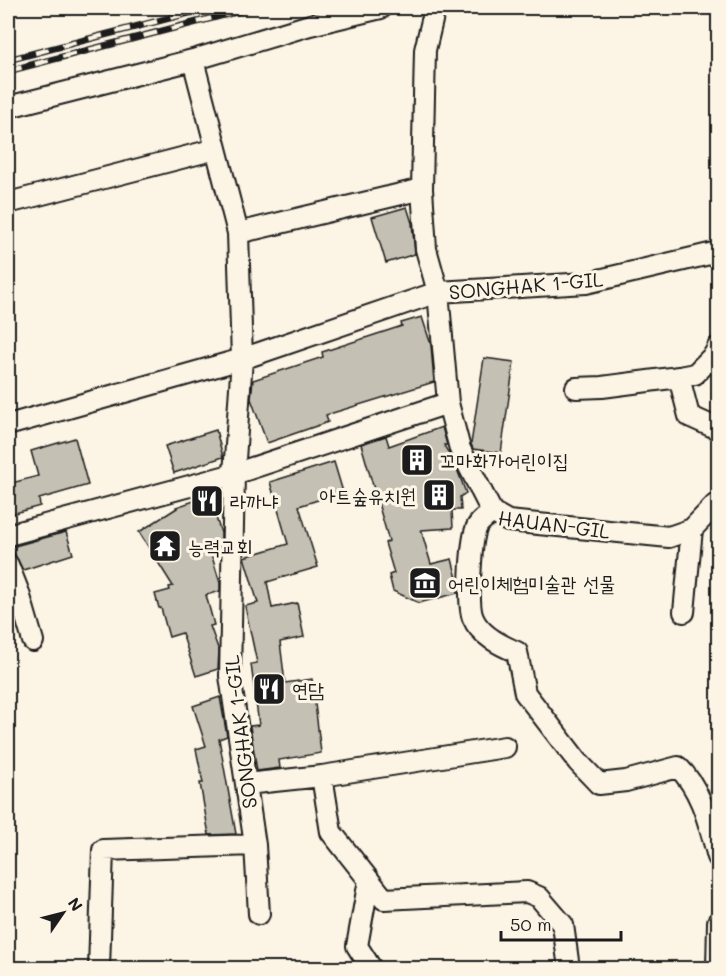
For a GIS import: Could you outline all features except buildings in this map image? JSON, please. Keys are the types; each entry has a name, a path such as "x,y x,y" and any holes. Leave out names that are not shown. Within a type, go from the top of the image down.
{"street":[{"path":"8,107 193,60 310,25 381,8"},
{"name":"SONGHAK 1-GIL","path":"435,8 425,50 422,189 426,249 438,292 448,403 460,449 492,512"},
{"name":"SONGHAK 1-GIL","path":"193,60 238,233 242,358 234,474 230,676 255,845 259,914"},
{"path":"8,203 216,149"},
{"path":"238,233 422,189"},
{"name":"SONGHAK 1-GIL","path":"8,425 242,358 438,292 586,283 718,252"},
{"path":"576,388 602,387 695,374 714,355 718,347"},
{"path":"679,377 689,416 718,429"},
{"path":"8,535 234,474 448,403"},
{"path":"684,612 692,529 718,504"},
{"name":"HAUAN-GIL","path":"692,529 669,537 508,521 492,512 476,526 471,549 471,616 479,629 503,646 517,652 525,693 578,762 599,784 626,781 678,767 690,778 705,810 718,857"},
{"path":"8,565 33,641"},
{"path":"246,784 322,776 505,747"},
{"path":"322,776 332,832 384,899 527,892 539,897 563,925 569,969"},
{"path":"99,969 103,850 255,845"},
{"path":"369,880 357,946 372,969"},
{"path":"717,969 718,922"}],"railway":[{"path":"8,60 208,8"},
{"path":"8,71 251,8"}],"place":[{"name":"꼬마화가어린이집","path":"417,460"},
{"name":"아트숲유치원","path":"439,495"},
{"name":"라까냐","path":"207,501"},
{"name":"능력교회","path":"165,546"},
{"name":"어린이체험미술관 선물","path":"425,583"},
{"name":"연담","path":"269,689"}]}
